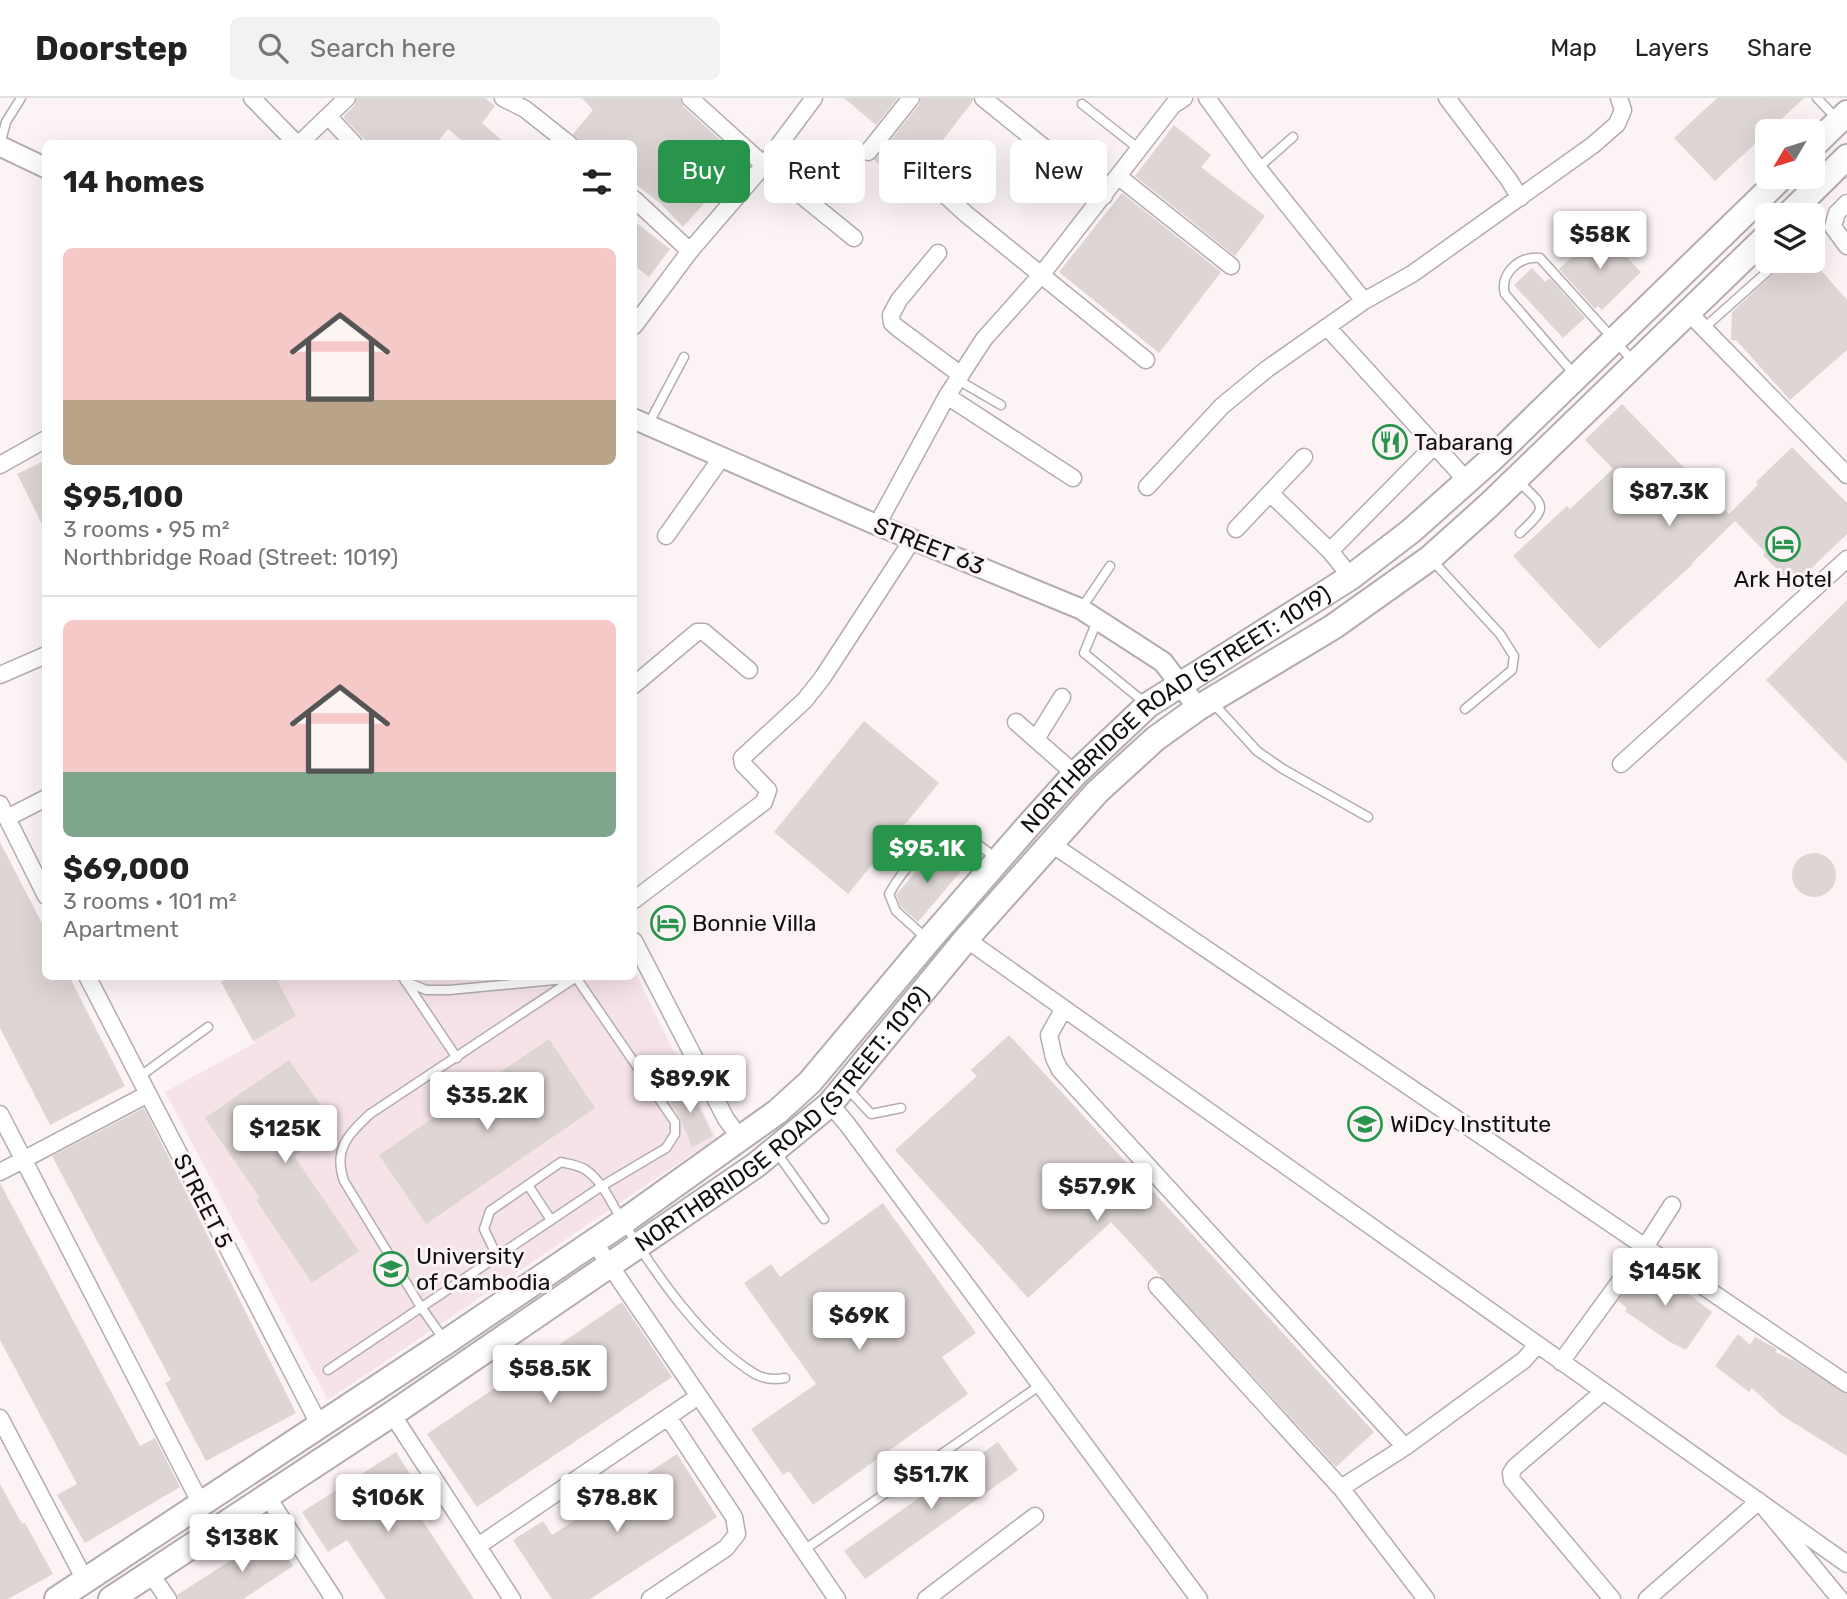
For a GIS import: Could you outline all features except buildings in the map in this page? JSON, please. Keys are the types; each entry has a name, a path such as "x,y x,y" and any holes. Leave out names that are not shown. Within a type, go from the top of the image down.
{"main road":[{"path":"1825,135 1843,118"},
{"path":"1800,203 1847,158"},
{"name":"NORTHBRIDGE ROAD (STREET: 1019)","path":"57,1599 446,1342 741,1139 810,1082 929,940 1075,774 1149,705 1351,577 1411,531 1468,482 1770,189"},
{"name":"NORTHBRIDGE ROAD (STREET: 1019)","path":"111,1599 392,1415 775,1151 838,1095 966,939 1097,792 1155,739 1204,705 1333,627 1430,558 1516,479 1634,363 1696,320 1755,250"}],"street":[{"path":"252,98 294,140"},
{"path":"302,140 347,98"},
{"path":"503,98 525,109 564,140"},
{"path":"637,322 690,251 764,165 690,98"},
{"path":"868,152 911,98"},
{"path":"982,98 1034,140"},
{"path":"1107,192 1173,105 1184,98"},
{"path":"1207,98 1258,168 1364,301"},
{"path":"1447,98 1520,198"},
{"path":"1147,487 1222,406 1267,369 1364,301 1412,274 1593,145 1617,124 1623,110 1619,98"},
{"path":"783,140 813,99"},
{"path":"328,116 350,140"},
{"path":"0,146 42,166"},
{"path":"1119,177 1231,266"},
{"path":"637,202 690,251"},
{"path":"810,203 854,239"},
{"path":"954,203 1146,360"},
{"path":"877,525 947,396 984,339 1042,274 1098,203"},
{"path":"1847,203 1837,213 1833,227 1847,246"},
{"path":"938,253 899,300 891,315 892,323 959,378"},
{"path":"1696,320 1847,475"},
{"path":"1328,328 1468,482"},
{"path":"947,396 1073,478"},
{"name":"STREET 63","path":"641,423 1090,614 1163,662 1204,705"},
{"path":"0,465 42,441"},
{"path":"1330,551 1435,445"},
{"path":"666,536 722,457"},
{"path":"1236,529 1304,457"},
{"path":"1270,493 1330,551 1351,577"},
{"path":"637,898 764,802 768,790 743,764 743,758 768,737 817,685 913,539"},
{"path":"1621,764 1847,559"},
{"path":"637,682 697,632 704,632 749,670"},
{"path":"0,675 42,657"},
{"path":"1036,739 1062,697"},
{"path":"1016,722 1075,774"},
{"path":"42,799 4,811 42,887"},
{"path":"1050,843 1847,1384"},
{"path":"966,939 1847,1564"},
{"path":"637,947 726,1119 741,1139"},
{"name":"STREET 5","path":"89,980 320,1426"},
{"path":"1063,1010 1049,1035 1054,1058 1060,1070 1405,1447"},
{"path":"0,1172 148,1094"},
{"path":"838,1095 847,1124 1199,1599"},
{"path":"0,1114 201,1504"},
{"path":"1561,1362 1645,1247 1672,1205"},
{"path":"594,1242 695,1399 837,1599"},
{"path":"1157,1286 1341,1488 1426,1599"},
{"path":"1341,1488 1405,1447 1524,1360 1537,1345"},
{"path":"1603,1392 1511,1473 1512,1480 1612,1599"},
{"path":"478,1546 695,1399"},
{"path":"392,1415 512,1599"},
{"path":"650,1599 726,1548 737,1534 734,1517 668,1417"},
{"path":"0,1418 85,1580"},
{"path":"267,1496 334,1599"},
{"path":"1647,1599 1759,1501"},
{"path":"1759,1501 1840,1599"},
{"path":"926,1599 1035,1516"},
{"path":"150,1573 168,1599"}],"lane":[{"path":"0,146 6,122 21,98"},
{"path":"1816,98 1843,118"},
{"path":"1082,104 1139,149"},
{"path":"1258,168 1293,137"},
{"path":"1576,377 1504,294 1502,285 1506,276 1521,261 1530,257 1540,258 1634,363"},
{"path":"1696,320 1765,273"},
{"path":"641,423 684,357"},
{"path":"959,378 1001,405"},
{"path":"1516,479 1538,500 1541,508 1539,515 1520,533"},
{"path":"1430,558 1500,634 1514,656 1512,670 1465,709"},
{"path":"1110,566 1090,614 1084,653 1149,705"},
{"path":"1204,705 1257,751 1283,769 1368,817"},
{"path":"929,940 896,911 889,894 897,880 934,841 946,834 961,834 998,860"},
{"path":"404,980 457,1058"},
{"path":"405,980 426,990 546,980"},
{"path":"446,1342 421,1307 344,1181 340,1169 341,1150 354,1130 370,1114 571,980"},
{"path":"328,1370 602,1186 666,1147 675,1134 675,1122 577,980"},
{"path":"139,1077 208,1027"},
{"path":"838,1095 871,1114 901,1108"},
{"path":"775,1151 824,1219"},
{"path":"497,1256 484,1229 490,1211 561,1162 584,1168 602,1186 623,1222 681,1305 719,1345 757,1375 775,1380 785,1378"},
{"path":"528,1185 551,1220"},
{"path":"804,1550 1039,1386"}],"shaded area":[{"name":"University of Cambodia","path":"637,976 716,1138 328,1400 165,1092 255,1043 222,981 637,980"}],"place":[{"name":"Tabarang","path":"1390,442"},
{"name":"Ark Hotel","path":"1783,544"},
{"name":"Bonnie Villa","path":"668,923"},
{"name":"WiDcy Institute","path":"1365,1124"},
{"name":"University of Cambodia","path":"391,1269"}]}
